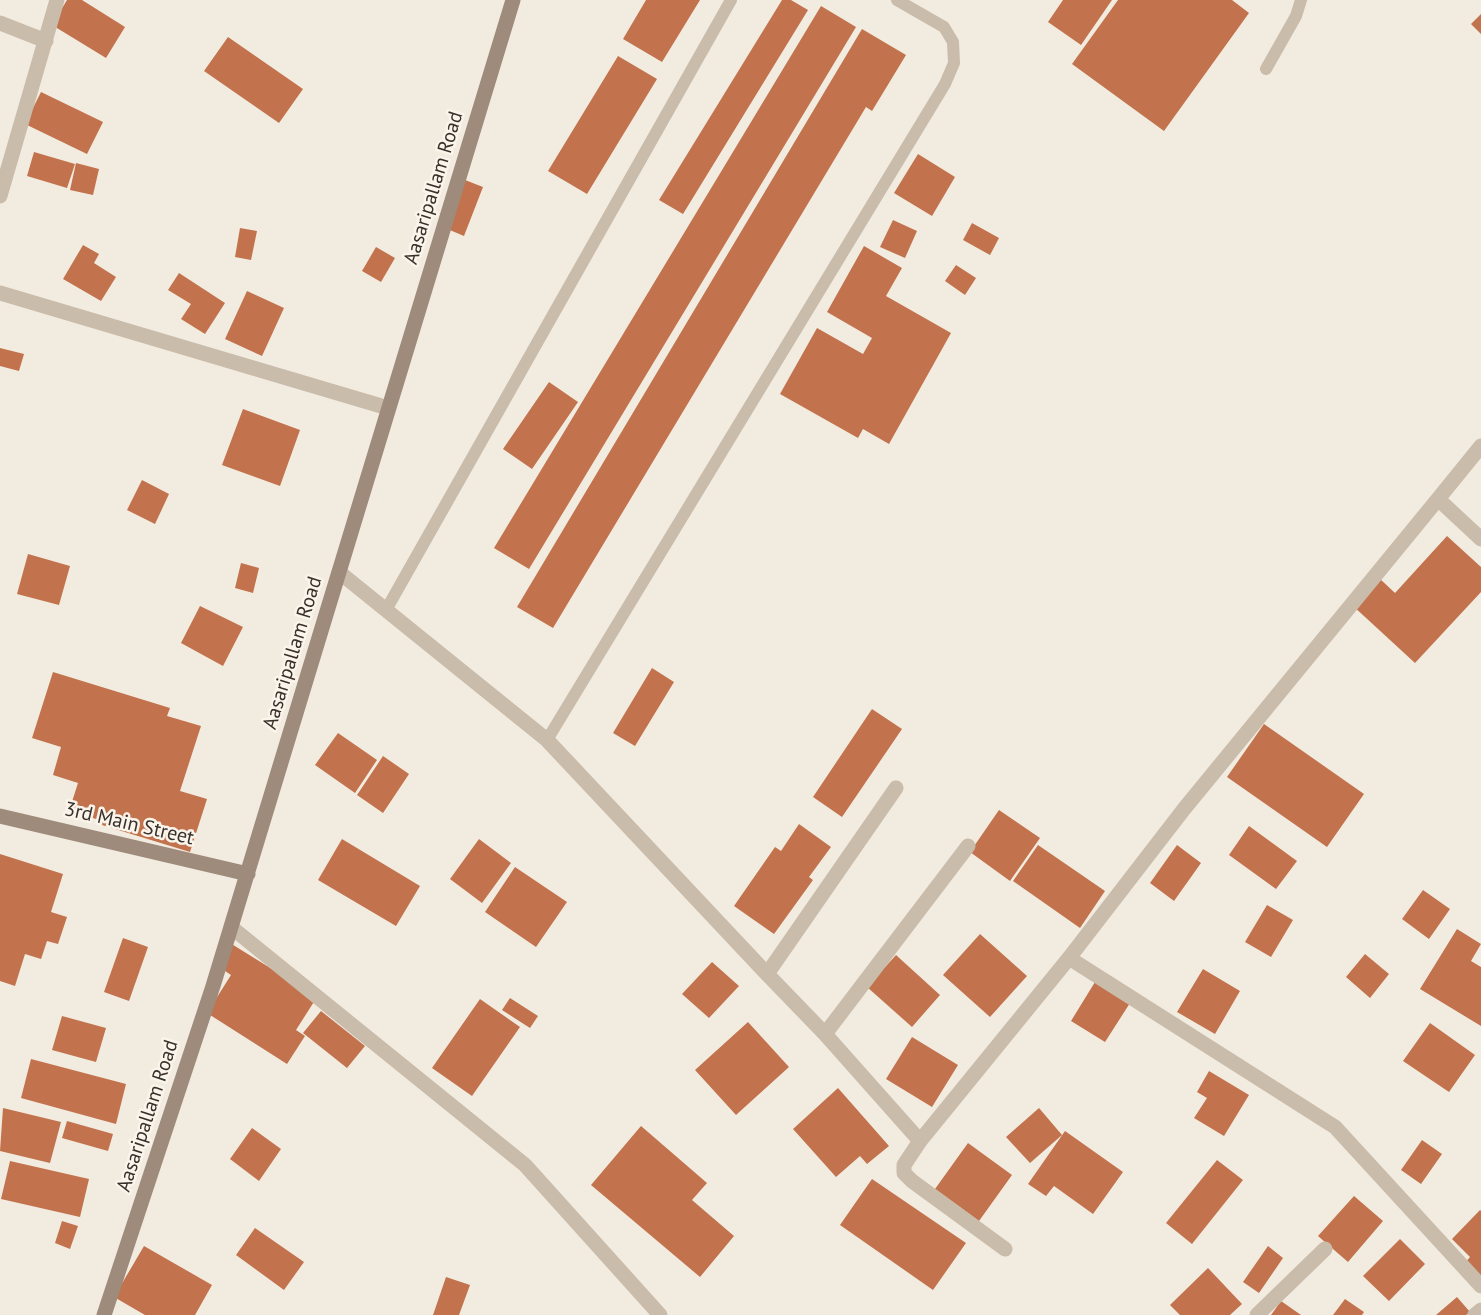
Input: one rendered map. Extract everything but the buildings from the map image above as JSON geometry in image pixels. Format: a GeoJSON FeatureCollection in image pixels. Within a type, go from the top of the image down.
{"type":"FeatureCollection","features":[{"type":"Feature","properties":{"kind":"main road","name":"Aasaripallam Road"},"geometry":{"type":"LineString","coordinates":[[104,1315],[248,874],[513,0]]}},
{"type":"Feature","properties":{"kind":"main road","name":"3rd Main Street"},"geometry":{"type":"LineString","coordinates":[[0,816],[248,874]]}},
{"type":"Feature","properties":{"kind":"street"},"geometry":{"type":"LineString","coordinates":[[0,196],[57,0]]}},
{"type":"Feature","properties":{"kind":"street"},"geometry":{"type":"LineString","coordinates":[[0,23],[46,41]]}},
{"type":"Feature","properties":{"kind":"street"},"geometry":{"type":"LineString","coordinates":[[0,293],[388,408]]}},
{"type":"Feature","properties":{"kind":"street"},"geometry":{"type":"LineString","coordinates":[[1005,1249],[904,1173],[904,1165],[920,1141],[1069,958],[1192,800],[1481,446]]}},
{"type":"Feature","properties":{"kind":"street"},"geometry":{"type":"LineString","coordinates":[[1438,499],[1481,539]]}},
{"type":"Feature","properties":{"kind":"street"},"geometry":{"type":"LineString","coordinates":[[339,572],[547,740],[825,1034],[920,1141]]}},
{"type":"Feature","properties":{"kind":"street"},"geometry":{"type":"LineString","coordinates":[[767,974],[896,788]]}},
{"type":"Feature","properties":{"kind":"street"},"geometry":{"type":"LineString","coordinates":[[825,1034],[968,846]]}},
{"type":"Feature","properties":{"kind":"street"},"geometry":{"type":"LineString","coordinates":[[231,927],[525,1165],[660,1315]]}},
{"type":"Feature","properties":{"kind":"street"},"geometry":{"type":"LineString","coordinates":[[1069,958],[1335,1127],[1481,1286]]}},
{"type":"Feature","properties":{"kind":"street"},"geometry":{"type":"LineString","coordinates":[[1257,1315],[1325,1250]]}},
{"type":"Feature","properties":{"kind":"street"},"geometry":{"type":"LineString","coordinates":[[1475,1315],[1481,1310]]}},
{"type":"Feature","properties":{"kind":"lane"},"geometry":{"type":"LineString","coordinates":[[386,610],[731,0]]}},
{"type":"Feature","properties":{"kind":"lane"},"geometry":{"type":"LineString","coordinates":[[547,740],[945,84],[954,63],[954,42],[944,27],[897,0]]}},
{"type":"Feature","properties":{"kind":"lane"},"geometry":{"type":"LineString","coordinates":[[1266,69],[1296,16],[1301,0]]}}]}
